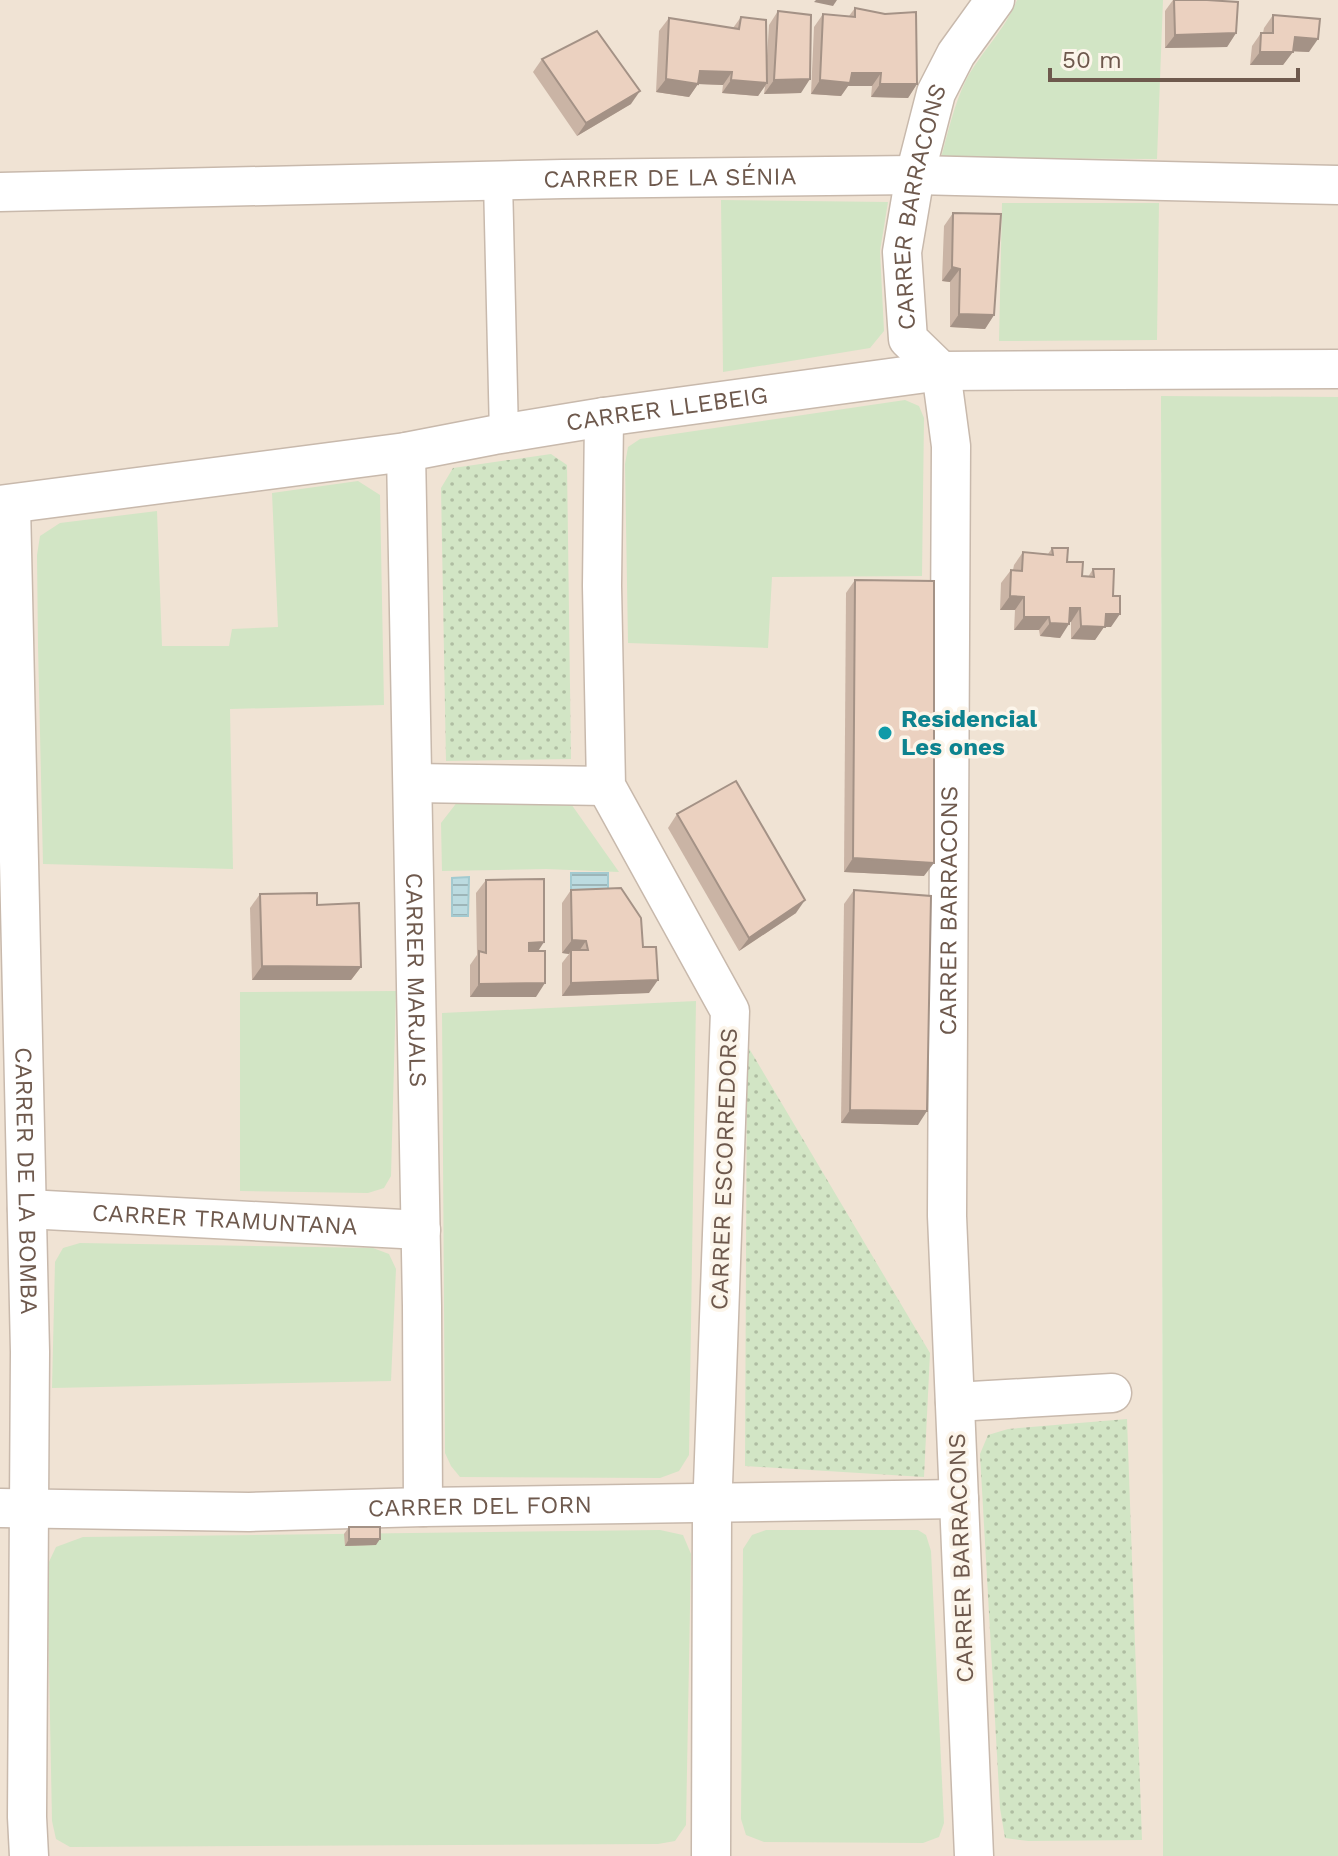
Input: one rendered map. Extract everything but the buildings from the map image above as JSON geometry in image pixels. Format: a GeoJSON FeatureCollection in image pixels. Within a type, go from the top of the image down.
{"type":"FeatureCollection","features":[{"type":"Feature","properties":{"kind":"street","name":"CARRER BARRACONS"},"geometry":{"type":"LineString","coordinates":[[974,1856],[947,1216],[951,446],[941,371],[908,339],[902,252],[915,175],[936,93],[956,54],[995,0]]}},
{"type":"Feature","properties":{"kind":"street","name":"CARRER DE LA SÉNIA"},"geometry":{"type":"LineString","coordinates":[[0,192],[915,175],[1338,185]]}},
{"type":"Feature","properties":{"kind":"street"},"geometry":{"type":"LineString","coordinates":[[498,181],[504,434]]}},
{"type":"Feature","properties":{"kind":"street","name":"CARRER LLEBEIG"},"geometry":{"type":"LineString","coordinates":[[6,505],[406,452],[604,417],[941,371],[1338,369]]}},
{"type":"Feature","properties":{"kind":"street","name":"CARRER ESCORREDORS"},"geometry":{"type":"LineString","coordinates":[[604,417],[602,586],[606,786],[730,1011],[713,1504],[711,1856]]}},
{"type":"Feature","properties":{"kind":"street","name":"CARRER MARJALS"},"geometry":{"type":"LineString","coordinates":[[406,452],[421,1230],[423,1507]]}},
{"type":"Feature","properties":{"kind":"street","name":"CARRER DE LA BOMBA"},"geometry":{"type":"LineString","coordinates":[[6,505],[13,1169],[27,1209],[30,1352],[14,1508],[29,1856]]}},
{"type":"Feature","properties":{"kind":"street"},"geometry":{"type":"LineString","coordinates":[[413,783],[606,786]]}},
{"type":"Feature","properties":{"kind":"street","name":"CARRER TRAMUNTANA"},"geometry":{"type":"LineString","coordinates":[[27,1209],[421,1230]]}},
{"type":"Feature","properties":{"kind":"street"},"geometry":{"type":"LineString","coordinates":[[955,1402],[1112,1393]]}},
{"type":"Feature","properties":{"kind":"street","name":"CARRER DEL FORN"},"geometry":{"type":"LineString","coordinates":[[14,1508],[249,1512],[959,1499]]}},
{"type":"Feature","properties":{"kind":"shaded area"},"geometry":{"type":"Polygon","coordinates":[[[0,0],[1338,0],[1338,397],[1161,397],[1163,1856],[0,1856],[0,0]]]}},
{"type":"Feature","properties":{"kind":"green space"},"geometry":{"type":"Polygon","coordinates":[[[1017,0],[1163,0],[1157,159],[941,158],[966,80],[1017,0]]]}},
{"type":"Feature","properties":{"kind":"green space"},"geometry":{"type":"Polygon","coordinates":[[[721,200],[888,202],[880,251],[884,331],[870,348],[723,372],[721,200]]]}},
{"type":"Feature","properties":{"kind":"green space"},"geometry":{"type":"Polygon","coordinates":[[[1002,203],[1159,203],[1157,340],[999,341],[1002,203]]]}},
{"type":"Feature","properties":{"kind":"green space"},"geometry":{"type":"Polygon","coordinates":[[[1161,396],[1338,397],[1338,1856],[1163,1856],[1161,396]]]}},
{"type":"Feature","properties":{"kind":"green space"},"geometry":{"type":"Polygon","coordinates":[[[905,400],[919,406],[924,418],[922,576],[772,577],[768,648],[628,643],[625,464],[628,447],[640,439],[905,400]]]}},
{"type":"Feature","properties":{"kind":"green space"},"geometry":{"type":"Polygon","coordinates":[[[551,454],[567,465],[571,759],[446,761],[441,488],[453,468],[551,454]]]}},
{"type":"Feature","properties":{"kind":"green space"},"geometry":{"type":"Polygon","coordinates":[[[358,481],[380,495],[384,705],[230,709],[233,869],[43,864],[37,555],[40,536],[60,523],[157,511],[162,646],[229,646],[232,629],[278,627],[272,493],[358,481]]]}},
{"type":"Feature","properties":{"kind":"green space"},"geometry":{"type":"Polygon","coordinates":[[[458,801],[569,801],[619,872],[546,869],[442,871],[441,823],[458,801]]]}},
{"type":"Feature","properties":{"kind":"green space"},"geometry":{"type":"Polygon","coordinates":[[[396,991],[391,1176],[384,1188],[368,1193],[240,1191],[240,992],[396,991]]]}},
{"type":"Feature","properties":{"kind":"green space"},"geometry":{"type":"Polygon","coordinates":[[[696,1001],[689,1455],[679,1471],[660,1478],[460,1477],[445,1453],[442,1013],[696,1001]]]}},
{"type":"Feature","properties":{"kind":"green space"},"geometry":{"type":"Polygon","coordinates":[[[747,1045],[930,1353],[924,1477],[745,1466],[747,1045]]]}},
{"type":"Feature","properties":{"kind":"green space"},"geometry":{"type":"Polygon","coordinates":[[[80,1243],[373,1248],[389,1254],[396,1269],[391,1381],[52,1388],[55,1262],[63,1248],[80,1243]]]}},
{"type":"Feature","properties":{"kind":"green space"},"geometry":{"type":"Polygon","coordinates":[[[1127,1419],[1142,1840],[1028,1841],[1005,1838],[1000,1808],[980,1454],[988,1435],[1008,1429],[1127,1419]]]}},
{"type":"Feature","properties":{"kind":"green space"},"geometry":{"type":"Polygon","coordinates":[[[660,1530],[683,1535],[691,1554],[686,1825],[675,1841],[658,1844],[70,1847],[56,1839],[52,1821],[47,1566],[56,1547],[83,1537],[660,1530]]]}},
{"type":"Feature","properties":{"kind":"green space"},"geometry":{"type":"Polygon","coordinates":[[[766,1530],[918,1530],[926,1535],[931,1551],[944,1823],[939,1837],[923,1843],[764,1842],[746,1835],[741,1819],[743,1549],[752,1535],[766,1530]]]}},
{"type":"Feature","properties":{"kind":"water"},"geometry":{"type":"Polygon","coordinates":[[[571,873],[608,873],[608,891],[571,891],[571,873]]]}},
{"type":"Feature","properties":{"kind":"water"},"geometry":{"type":"Polygon","coordinates":[[[469,877],[468,916],[452,916],[452,878],[469,877]]]}},
{"type":"Feature","properties":{"kind":"place","name":"Residencial Les ones"},"geometry":{"type":"Point","coordinates":[885,733]}}]}
